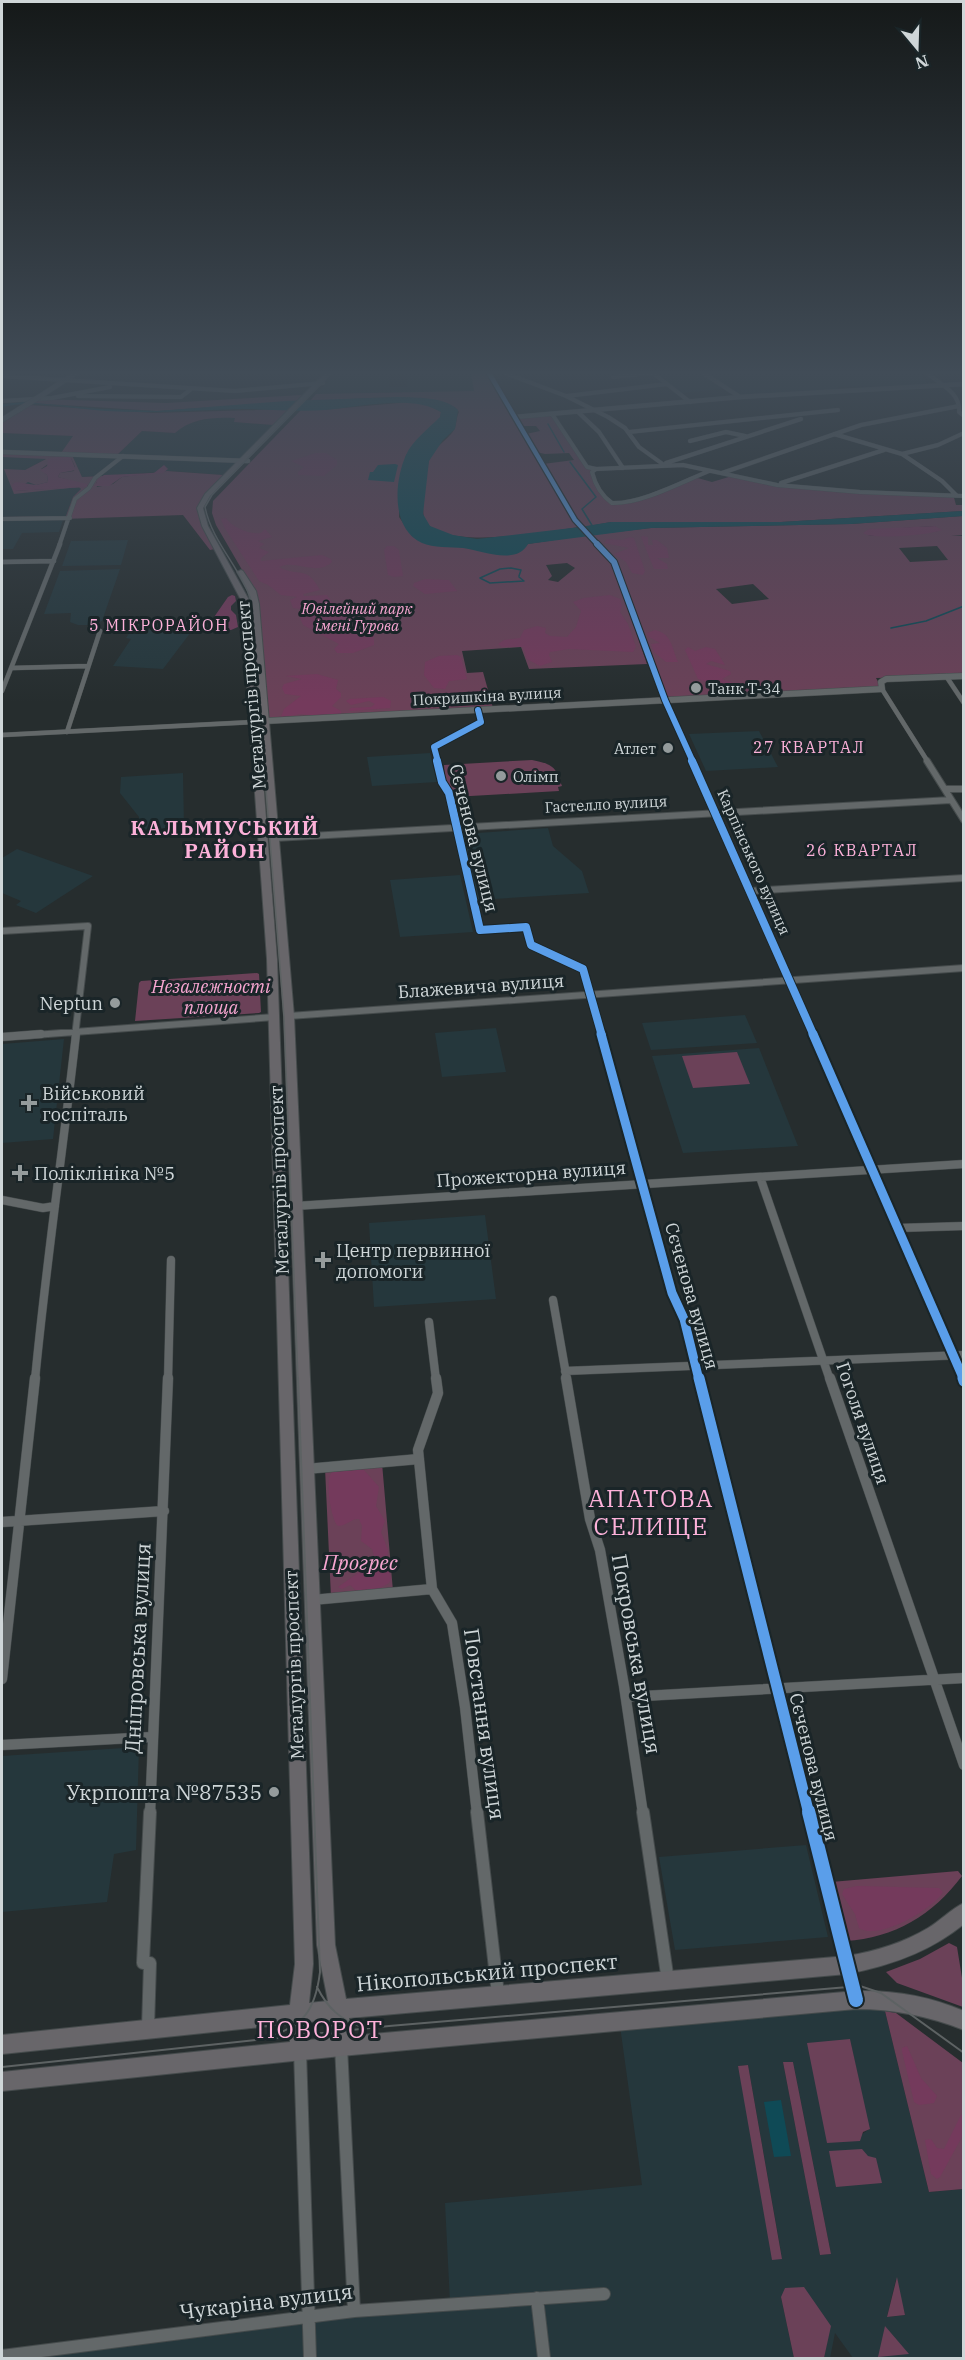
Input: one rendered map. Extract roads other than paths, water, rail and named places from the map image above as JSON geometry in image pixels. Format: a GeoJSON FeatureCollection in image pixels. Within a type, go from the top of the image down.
{"type":"FeatureCollection","features":[{"type":"Feature","properties":{"kind":"main road","name":"Металургів проспект"},"geometry":{"type":"LineString","coordinates":[[220,483],[204,498],[200,511],[205,526],[241,588],[245,600],[275,1017],[279,1207],[304,1964],[299,2013],[300,2050]]}},
{"type":"Feature","properties":{"kind":"main road","name":"Металургів проспект"},"geometry":{"type":"LineString","coordinates":[[225,483],[209,504],[211,520],[254,600],[289,1016],[326,1945],[339,2010],[341,2046]]}},
{"type":"Feature","properties":{"kind":"main road","name":"Покришкіна вулиця"},"geometry":{"type":"LineString","coordinates":[[254,722],[265,721]]}},
{"type":"Feature","properties":{"kind":"main road","name":"Гастелло вулиця"},"geometry":{"type":"LineString","coordinates":[[263,839],[275,838]]}},
{"type":"Feature","properties":{"kind":"main road","name":"Блажевича вулиця"},"geometry":{"type":"LineString","coordinates":[[275,1017],[289,1016]]}},
{"type":"Feature","properties":{"kind":"main road","name":"Прожекторна вулиця"},"geometry":{"type":"LineString","coordinates":[[279,1207],[295,1206]]}},
{"type":"Feature","properties":{"kind":"main road"},"geometry":{"type":"LineString","coordinates":[[288,1470],[306,1469]]}},
{"type":"Feature","properties":{"kind":"main road"},"geometry":{"type":"LineString","coordinates":[[292,1602],[312,1600]]}},
{"type":"Feature","properties":{"kind":"main road","name":"Нікопольський проспект"},"geometry":{"type":"LineString","coordinates":[[2,2045],[299,2013],[847,1965],[868,1962],[905,1951],[938,1933],[963,1912]]}},
{"type":"Feature","properties":{"kind":"main road"},"geometry":{"type":"LineString","coordinates":[[2,2082],[341,2046],[856,2000],[882,1999],[909,2002],[936,2009],[963,2020]]}},
{"type":"Feature","properties":{"kind":"street"},"geometry":{"type":"LineString","coordinates":[[2,690],[54,561],[75,499],[92,483]]}},
{"type":"Feature","properties":{"kind":"street","name":"Карпінського вулиця"},"geometry":{"type":"LineString","coordinates":[[554,483],[580,526],[615,565],[649,662],[665,700],[898,1228],[958,1355],[963,1381]]}},
{"type":"Feature","properties":{"kind":"street"},"geometry":{"type":"LineString","coordinates":[[596,483],[609,502],[615,504],[631,501],[678,483]]}},
{"type":"Feature","properties":{"kind":"street"},"geometry":{"type":"LineString","coordinates":[[768,483],[870,493],[963,495]]}},
{"type":"Feature","properties":{"kind":"street"},"geometry":{"type":"LineString","coordinates":[[777,485],[783,483]]}},
{"type":"Feature","properties":{"kind":"street"},"geometry":{"type":"LineString","coordinates":[[943,483],[956,495]]}},
{"type":"Feature","properties":{"kind":"street"},"geometry":{"type":"LineString","coordinates":[[2,519],[69,518]]}},
{"type":"Feature","properties":{"kind":"street"},"geometry":{"type":"LineString","coordinates":[[2,562],[54,561]]}},
{"type":"Feature","properties":{"kind":"street"},"geometry":{"type":"LineString","coordinates":[[67,732],[100,631]]}},
{"type":"Feature","properties":{"kind":"street"},"geometry":{"type":"LineString","coordinates":[[12,668],[88,666]]}},
{"type":"Feature","properties":{"kind":"street"},"geometry":{"type":"LineString","coordinates":[[946,676],[963,703]]}},
{"type":"Feature","properties":{"kind":"street","name":"Покришкіна вулиця"},"geometry":{"type":"LineString","coordinates":[[265,721],[882,689],[881,682],[886,679],[963,676]]}},
{"type":"Feature","properties":{"kind":"street"},"geometry":{"type":"LineString","coordinates":[[882,689],[963,820]]}},
{"type":"Feature","properties":{"kind":"street","name":"Сєченова вулиця"},"geometry":{"type":"LineString","coordinates":[[478,710],[481,722],[434,747],[442,782],[449,794],[480,930],[526,927],[531,945],[583,969],[672,1293],[684,1319],[856,2000]]}},
{"type":"Feature","properties":{"kind":"street","name":"Покришкіна вулиця"},"geometry":{"type":"LineString","coordinates":[[2,735],[254,722]]}},
{"type":"Feature","properties":{"kind":"street"},"geometry":{"type":"LineString","coordinates":[[945,789],[963,789]]}},
{"type":"Feature","properties":{"kind":"street","name":"Гастелло вулиця"},"geometry":{"type":"LineString","coordinates":[[275,838],[951,800]]}},
{"type":"Feature","properties":{"kind":"street"},"geometry":{"type":"LineString","coordinates":[[750,891],[963,878]]}},
{"type":"Feature","properties":{"kind":"street"},"geometry":{"type":"LineString","coordinates":[[2,931],[88,926],[47,1259],[21,1521],[2,1679]]}},
{"type":"Feature","properties":{"kind":"street","name":"Блажевича вулиця"},"geometry":{"type":"LineString","coordinates":[[289,1016],[963,968]]}},
{"type":"Feature","properties":{"kind":"street","name":"Блажевича вулиця"},"geometry":{"type":"LineString","coordinates":[[2,1037],[275,1017]]}},
{"type":"Feature","properties":{"kind":"street","name":"Прожекторна вулиця"},"geometry":{"type":"LineString","coordinates":[[295,1206],[963,1164]]}},
{"type":"Feature","properties":{"kind":"street","name":"Гоголя вулиця"},"geometry":{"type":"LineString","coordinates":[[760,1177],[963,1765]]}},
{"type":"Feature","properties":{"kind":"street"},"geometry":{"type":"LineString","coordinates":[[2,1200],[43,1208],[55,1206]]}},
{"type":"Feature","properties":{"kind":"street"},"geometry":{"type":"LineString","coordinates":[[898,1228],[963,1226]]}},
{"type":"Feature","properties":{"kind":"street","name":"Дніпровська вулиця"},"geometry":{"type":"LineString","coordinates":[[148,2030],[150,1963],[143,1964],[164,1511],[171,1260]]}},
{"type":"Feature","properties":{"kind":"street","name":"Покровська вулиця"},"geometry":{"type":"LineString","coordinates":[[553,1300],[590,1519],[600,1550],[626,1698],[668,1981]]}},
{"type":"Feature","properties":{"kind":"street","name":"Повстання вулиця"},"geometry":{"type":"LineString","coordinates":[[429,1322],[438,1394],[418,1450],[418,1459],[432,1589],[452,1623],[457,1655],[481,1837],[498,1995]]}},
{"type":"Feature","properties":{"kind":"street"},"geometry":{"type":"LineString","coordinates":[[565,1371],[958,1355]]}},
{"type":"Feature","properties":{"kind":"street"},"geometry":{"type":"LineString","coordinates":[[306,1469],[418,1459]]}},
{"type":"Feature","properties":{"kind":"street"},"geometry":{"type":"LineString","coordinates":[[2,1522],[164,1511]]}},
{"type":"Feature","properties":{"kind":"street"},"geometry":{"type":"LineString","coordinates":[[312,1600],[432,1589]]}},
{"type":"Feature","properties":{"kind":"street"},"geometry":{"type":"LineString","coordinates":[[626,1698],[963,1678]]}},
{"type":"Feature","properties":{"kind":"street"},"geometry":{"type":"LineString","coordinates":[[2,1745],[152,1737]]}},
{"type":"Feature","properties":{"kind":"street"},"geometry":{"type":"LineString","coordinates":[[341,2046],[354,2311]]}},
{"type":"Feature","properties":{"kind":"street"},"geometry":{"type":"LineString","coordinates":[[300,2050],[310,2358]]}},
{"type":"Feature","properties":{"kind":"street","name":"Чукаріна вулиця"},"geometry":{"type":"LineString","coordinates":[[2,2355],[354,2311],[604,2294]]}},
{"type":"Feature","properties":{"kind":"street"},"geometry":{"type":"LineString","coordinates":[[537,2298],[544,2358]]}},
{"type":"Feature","properties":{"kind":"water"},"geometry":{"type":"Polygon","coordinates":[[[399,483],[426,483],[423,514],[430,526],[453,535],[477,539],[611,522],[781,522],[963,511],[963,516],[851,524],[651,528],[528,544],[522,551],[515,554],[498,555],[422,543],[405,527],[400,516],[399,483]]]}},
{"type":"Feature","properties":{"kind":"water"},"geometry":{"type":"Polygon","coordinates":[[[781,2100],[791,2156],[774,2157],[764,2102],[781,2100]]]}},
{"type":"Feature","properties":{"kind":"waterway"},"geometry":{"type":"LineString","coordinates":[[586,483],[596,497],[582,509],[593,527]]}},
{"type":"Feature","properties":{"kind":"waterway"},"geometry":{"type":"LineString","coordinates":[[519,576],[521,570],[511,568],[500,569],[480,578],[490,583],[524,581],[519,577]]}},
{"type":"Feature","properties":{"kind":"waterway"},"geometry":{"type":"LineString","coordinates":[[891,628],[926,621],[964,606]]}},
{"type":"Feature","properties":{"kind":"tram line"},"geometry":{"type":"LineString","coordinates":[[224,483],[212,495],[205,507],[214,532],[240,576],[251,600],[284,1017],[298,1380]]}},
{"type":"Feature","properties":{"kind":"tram line"},"geometry":{"type":"LineString","coordinates":[[298,1378],[320,1972],[317,1988]]}},
{"type":"Feature","properties":{"kind":"tram line"},"geometry":{"type":"LineString","coordinates":[[2,2067],[389,2026],[860,1986],[881,1993],[964,2053]]}},
{"type":"Feature","properties":{"kind":"tram line"},"geometry":{"type":"LineString","coordinates":[[263,2039],[297,2023],[310,2008],[317,1988]]}},
{"type":"Feature","properties":{"kind":"tram line"},"geometry":{"type":"LineString","coordinates":[[317,1988],[335,2012],[347,2021],[362,2027]]}},
{"type":"Feature","properties":{"kind":"place","name":"Танк Т-34"},"geometry":{"type":"Point","coordinates":[696,688]}},
{"type":"Feature","properties":{"kind":"place","name":"Атлет"},"geometry":{"type":"Point","coordinates":[668,748]}},
{"type":"Feature","properties":{"kind":"place","name":"Олімп"},"geometry":{"type":"Point","coordinates":[501,776]}},
{"type":"Feature","properties":{"kind":"place","name":"Neptun"},"geometry":{"type":"Point","coordinates":[115,1003]}},
{"type":"Feature","properties":{"kind":"place","name":"Військовий госпіталь"},"geometry":{"type":"Point","coordinates":[29,1103]}},
{"type":"Feature","properties":{"kind":"place","name":"Поліклініка №5"},"geometry":{"type":"Point","coordinates":[20,1173]}},
{"type":"Feature","properties":{"kind":"place","name":"Центр первинної допомоги"},"geometry":{"type":"Point","coordinates":[323,1260]}},
{"type":"Feature","properties":{"kind":"place","name":"Укрпошта №87535"},"geometry":{"type":"Point","coordinates":[274,1792]}},
{"type":"Feature","properties":{"kind":"district","name":"5 МІКРОРАЙОН"},"geometry":{"type":"Point","coordinates":[159,625]}},
{"type":"Feature","properties":{"kind":"district","name":"27 КВАРТАЛ"},"geometry":{"type":"Point","coordinates":[809,747]}},
{"type":"Feature","properties":{"kind":"district","name":"КАЛЬМІУСЬКИЙ РАЙОН"},"geometry":{"type":"Point","coordinates":[225,838]}},
{"type":"Feature","properties":{"kind":"district","name":"26 КВАРТАЛ"},"geometry":{"type":"Point","coordinates":[862,850]}},
{"type":"Feature","properties":{"kind":"district","name":"АПАТОВА СЕЛИЩЕ"},"geometry":{"type":"Point","coordinates":[651,1512]}},
{"type":"Feature","properties":{"kind":"district","name":"ПОВОРОТ"},"geometry":{"type":"Point","coordinates":[320,2029]}},
{"type":"Feature","properties":{"kind":"park label","name":"Ювілейний парк імені Гурова"},"geometry":{"type":"Point","coordinates":[357,616]}},
{"type":"Feature","properties":{"kind":"park label","name":"Незалежності площа"},"geometry":{"type":"Point","coordinates":[211,996]}},
{"type":"Feature","properties":{"kind":"park label","name":"Прогрес"},"geometry":{"type":"Point","coordinates":[360,1562]}}]}
